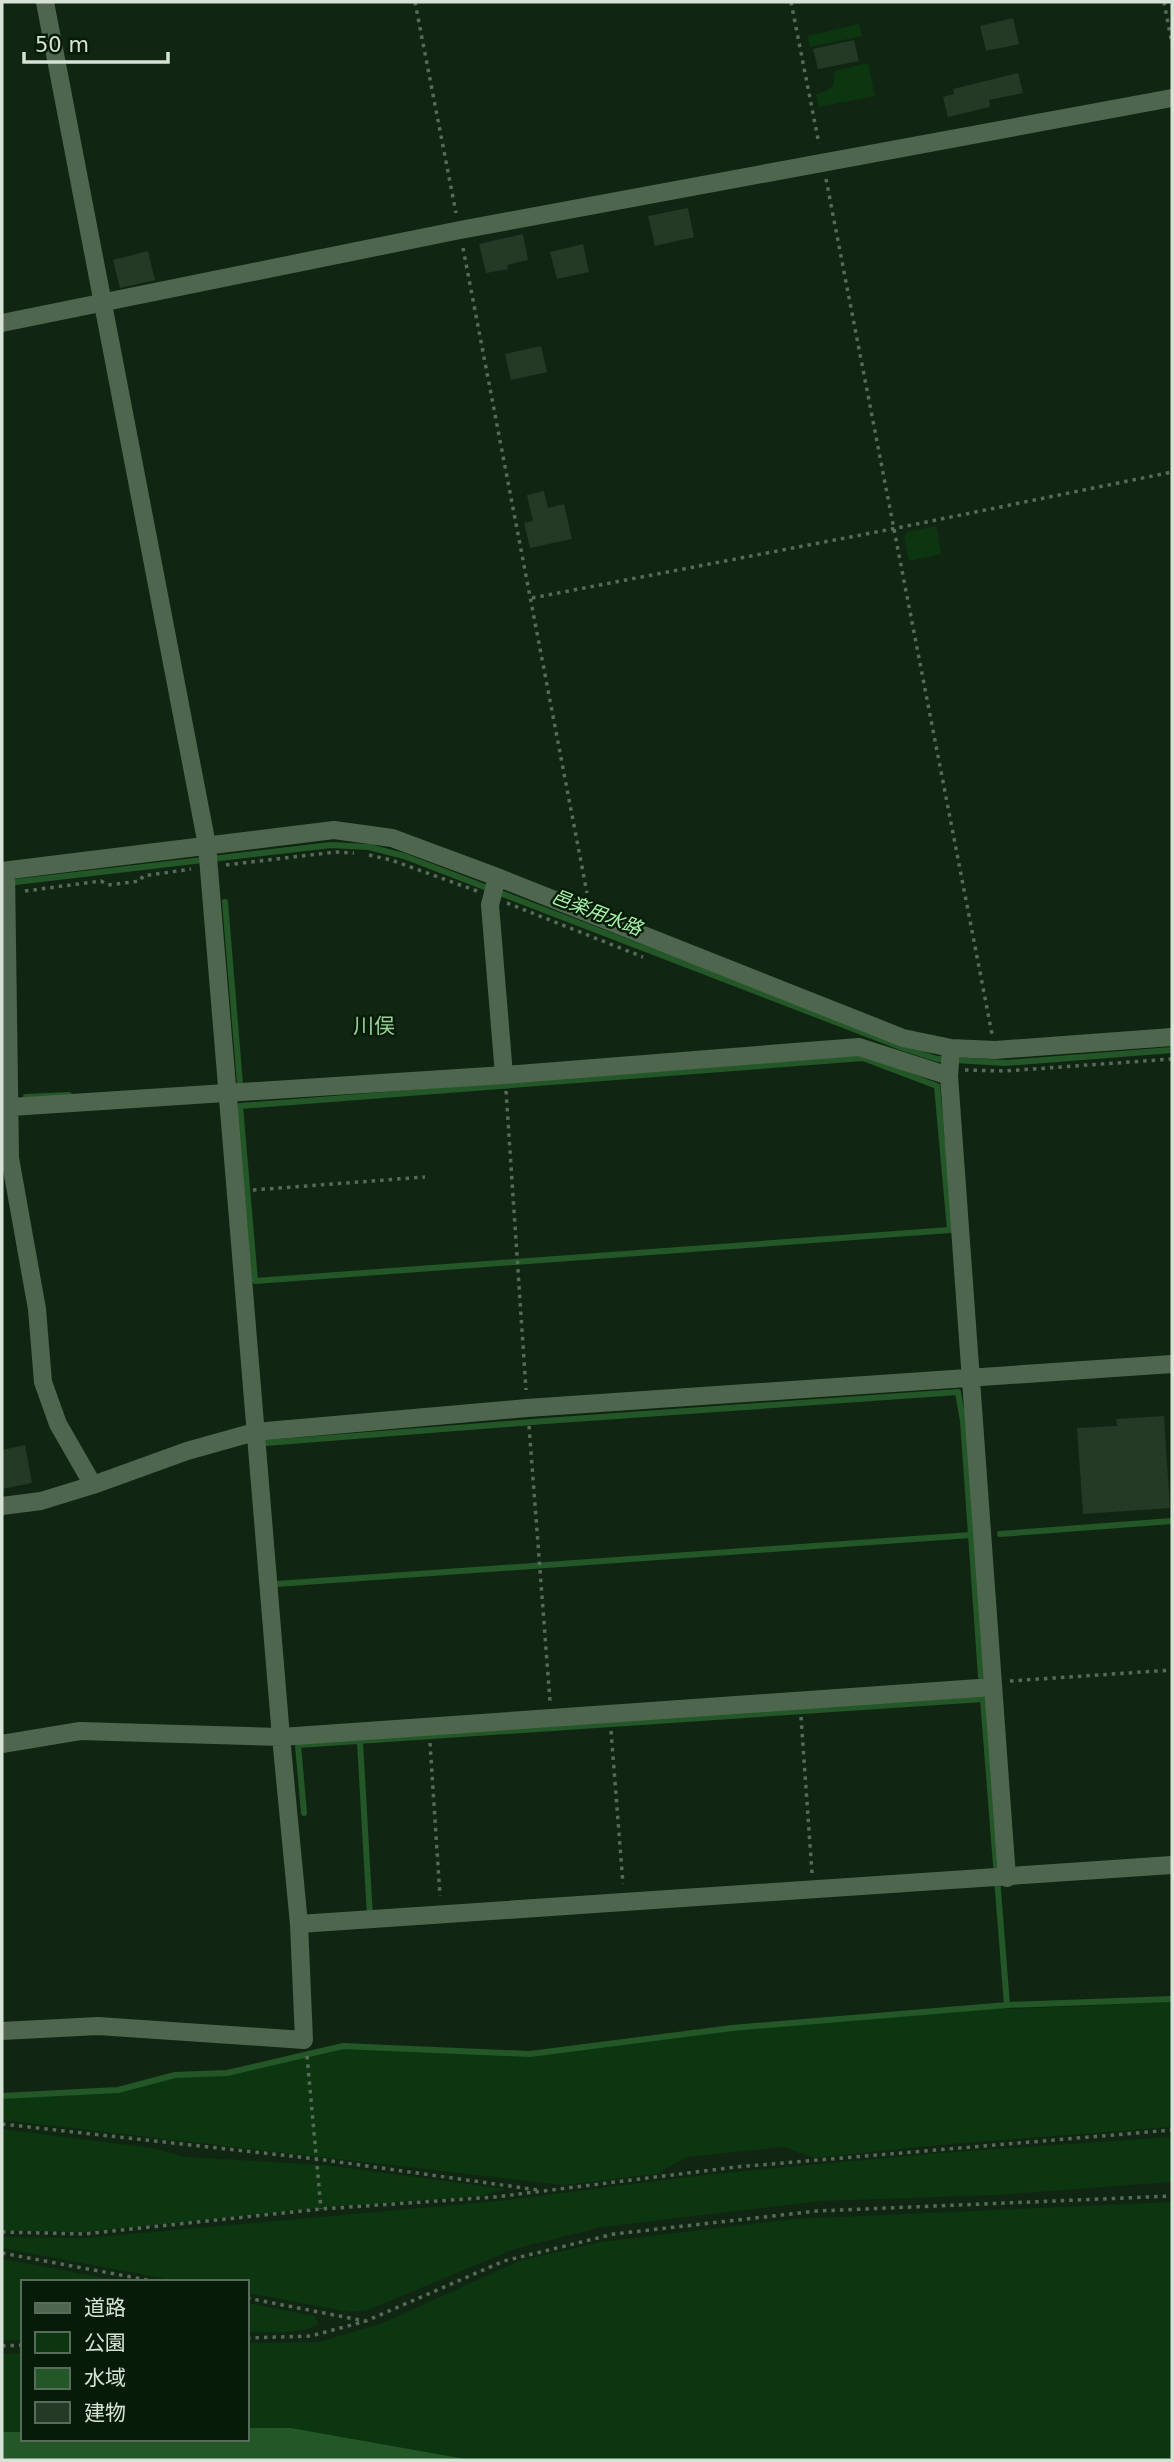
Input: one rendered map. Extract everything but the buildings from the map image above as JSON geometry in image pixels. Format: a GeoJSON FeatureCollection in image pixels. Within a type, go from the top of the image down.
{"type":"FeatureCollection","features":[{"type":"Feature","properties":{"kind":"street"},"geometry":{"type":"LineString","coordinates":[[2,2031],[98,2026],[304,2040],[299,1924],[207,845],[45,2]]}},
{"type":"Feature","properties":{"kind":"street"},"geometry":{"type":"LineString","coordinates":[[2,323],[460,230],[1172,98]]}},
{"type":"Feature","properties":{"kind":"street"},"geometry":{"type":"LineString","coordinates":[[93,1485],[58,1424],[43,1382],[37,1309],[10,1158],[7,893],[4,871],[334,830],[393,838],[904,1038],[951,1048],[995,1050],[1172,1037]]}},
{"type":"Feature","properties":{"kind":"street"},"geometry":{"type":"LineString","coordinates":[[497,877],[490,905],[505,1075]]}},
{"type":"Feature","properties":{"kind":"street"},"geometry":{"type":"LineString","coordinates":[[11,1107],[505,1075],[859,1047],[949,1073]]}},
{"type":"Feature","properties":{"kind":"street"},"geometry":{"type":"LineString","coordinates":[[951,1048],[949,1073],[1006,1878]]}},
{"type":"Feature","properties":{"kind":"street"},"geometry":{"type":"LineString","coordinates":[[2,1506],[41,1501],[187,1451],[255,1432],[527,1408],[1172,1364]]}},
{"type":"Feature","properties":{"kind":"street"},"geometry":{"type":"LineString","coordinates":[[2,1744],[80,1731],[281,1737],[993,1685]]}},
{"type":"Feature","properties":{"kind":"street"},"geometry":{"type":"LineString","coordinates":[[299,1924],[1172,1865]]}},
{"type":"Feature","properties":{"kind":"path"},"geometry":{"type":"LineString","coordinates":[[415,2],[532,598],[591,916]]}},
{"type":"Feature","properties":{"kind":"path"},"geometry":{"type":"LineString","coordinates":[[791,2],[995,1050]]}},
{"type":"Feature","properties":{"kind":"path"},"geometry":{"type":"LineString","coordinates":[[1164,2],[1172,44]]}},
{"type":"Feature","properties":{"kind":"path"},"geometry":{"type":"LineString","coordinates":[[532,598],[1172,472]]}},
{"type":"Feature","properties":{"kind":"path"},"geometry":{"type":"LineString","coordinates":[[7,893],[102,881],[108,885],[140,881],[143,876],[336,852],[360,853],[391,860],[648,958]]}},
{"type":"Feature","properties":{"kind":"path"},"geometry":{"type":"LineString","coordinates":[[949,1073],[1005,1072],[1172,1059]]}},
{"type":"Feature","properties":{"kind":"path"},"geometry":{"type":"LineString","coordinates":[[235,1191],[425,1177]]}},
{"type":"Feature","properties":{"kind":"path"},"geometry":{"type":"LineString","coordinates":[[993,1685],[1172,1670]]}},
{"type":"Feature","properties":{"kind":"path"},"geometry":{"type":"LineString","coordinates":[[800,1701],[814,1891]]}},
{"type":"Feature","properties":{"kind":"path"},"geometry":{"type":"LineString","coordinates":[[610,1715],[624,1903]]}},
{"type":"Feature","properties":{"kind":"path"},"geometry":{"type":"LineString","coordinates":[[429,1727],[441,1914]]}},
{"type":"Feature","properties":{"kind":"path"},"geometry":{"type":"LineString","coordinates":[[307,2051],[320,2209]]}},
{"type":"Feature","properties":{"kind":"path"},"geometry":{"type":"LineString","coordinates":[[2,2124],[317,2159],[544,2191]]}},
{"type":"Feature","properties":{"kind":"path"},"geometry":{"type":"LineString","coordinates":[[2,2232],[84,2234],[320,2209],[495,2197],[736,2167],[1172,2130]]}},
{"type":"Feature","properties":{"kind":"path"},"geometry":{"type":"LineString","coordinates":[[248,2338],[312,2336],[366,2321],[504,2260],[614,2234],[817,2211],[1172,2196]]}},
{"type":"Feature","properties":{"kind":"path"},"geometry":{"type":"LineString","coordinates":[[2,2253],[147,2280]]}},
{"type":"Feature","properties":{"kind":"path"},"geometry":{"type":"LineString","coordinates":[[248,2298],[366,2321]]}},
{"type":"Feature","properties":{"kind":"path"},"geometry":{"type":"LineString","coordinates":[[2,2346],[21,2344]]}},
{"type":"Feature","properties":{"kind":"green space"},"geometry":{"type":"Polygon","coordinates":[[[859,24],[862,36],[810,47],[807,36],[859,24]]]}},
{"type":"Feature","properties":{"kind":"green space"},"geometry":{"type":"Polygon","coordinates":[[[868,63],[875,96],[818,107],[816,94],[833,86],[835,71],[868,63]]]}},
{"type":"Feature","properties":{"kind":"green space"},"geometry":{"type":"Polygon","coordinates":[[[936,526],[941,554],[909,561],[904,536],[907,532],[936,526]]]}},
{"type":"Feature","properties":{"kind":"green space"},"geometry":{"type":"Polygon","coordinates":[[[1172,2002],[1172,2127],[938,2145],[814,2158],[784,2147],[687,2157],[656,2174],[563,2185],[2,2120],[2,2098],[116,2093],[175,2077],[228,2075],[343,2048],[533,2056],[726,2030],[1002,2006],[1008,2009],[1172,2002]]]}},
{"type":"Feature","properties":{"kind":"green space"},"geometry":{"type":"Polygon","coordinates":[[[2,2129],[152,2148],[185,2157],[325,2165],[505,2189],[481,2196],[325,2207],[84,2232],[2,2230],[2,2129]]]}},
{"type":"Feature","properties":{"kind":"green space"},"geometry":{"type":"Polygon","coordinates":[[[1172,2137],[1172,2182],[997,2195],[821,2201],[602,2227],[514,2249],[368,2310],[350,2312],[248,2293],[248,2280],[172,2280],[2,2248],[2,2237],[86,2238],[499,2201],[713,2174],[939,2153],[1172,2137]]]}},
{"type":"Feature","properties":{"kind":"green space"},"geometry":{"type":"Polygon","coordinates":[[[1172,2202],[1172,2460],[471,2460],[291,2428],[248,2428],[248,2343],[319,2342],[383,2323],[519,2261],[601,2242],[794,2219],[1172,2202]]]}},
{"type":"Feature","properties":{"kind":"green space"},"geometry":{"type":"Polygon","coordinates":[[[2,2259],[116,2280],[21,2280],[21,2340],[2,2340],[2,2259]]]}},
{"type":"Feature","properties":{"kind":"green space"},"geometry":{"type":"Polygon","coordinates":[[[248,2303],[315,2316],[318,2324],[304,2330],[248,2332],[248,2303]]]}},
{"type":"Feature","properties":{"kind":"green space"},"geometry":{"type":"Polygon","coordinates":[[[21,2353],[21,2432],[2,2432],[2,2354],[21,2353]]]}},
{"type":"Feature","properties":{"kind":"water"},"geometry":{"type":"Polygon","coordinates":[[[248,2428],[291,2428],[471,2460],[2,2460],[2,2432],[21,2432],[21,2441],[248,2441],[248,2428]]]}},
{"type":"Feature","properties":{"kind":"waterway","name":"邑楽用水路"},"geometry":{"type":"LineString","coordinates":[[7,883],[331,845],[369,847],[404,856],[937,1059],[1005,1063],[1172,1050]]}},
{"type":"Feature","properties":{"kind":"waterway"},"geometry":{"type":"LineString","coordinates":[[225,902],[240,1084]]}},
{"type":"Feature","properties":{"kind":"waterway"},"geometry":{"type":"LineString","coordinates":[[863,1058],[937,1086],[950,1230],[255,1281],[240,1106],[863,1058]]}},
{"type":"Feature","properties":{"kind":"waterway"},"geometry":{"type":"LineString","coordinates":[[26,1097],[69,1095]]}},
{"type":"Feature","properties":{"kind":"waterway"},"geometry":{"type":"LineString","coordinates":[[266,1443],[958,1392],[963,1421],[981,1676]]}},
{"type":"Feature","properties":{"kind":"waterway"},"geometry":{"type":"LineString","coordinates":[[1000,1534],[1172,1521]]}},
{"type":"Feature","properties":{"kind":"waterway"},"geometry":{"type":"LineString","coordinates":[[276,1584],[971,1535]]}},
{"type":"Feature","properties":{"kind":"waterway"},"geometry":{"type":"LineString","coordinates":[[304,1813],[298,1745],[983,1699],[1007,2005]]}},
{"type":"Feature","properties":{"kind":"waterway"},"geometry":{"type":"LineString","coordinates":[[360,1742],[370,1917]]}},
{"type":"Feature","properties":{"kind":"waterway"},"geometry":{"type":"LineString","coordinates":[[2,2096],[118,2090],[175,2075],[227,2073],[343,2046],[530,2054],[732,2028],[1007,2005],[1172,1999]]}},
{"type":"Feature","properties":{"kind":"district","name":"川俣"},"geometry":{"type":"Point","coordinates":[374,1026]}}]}
